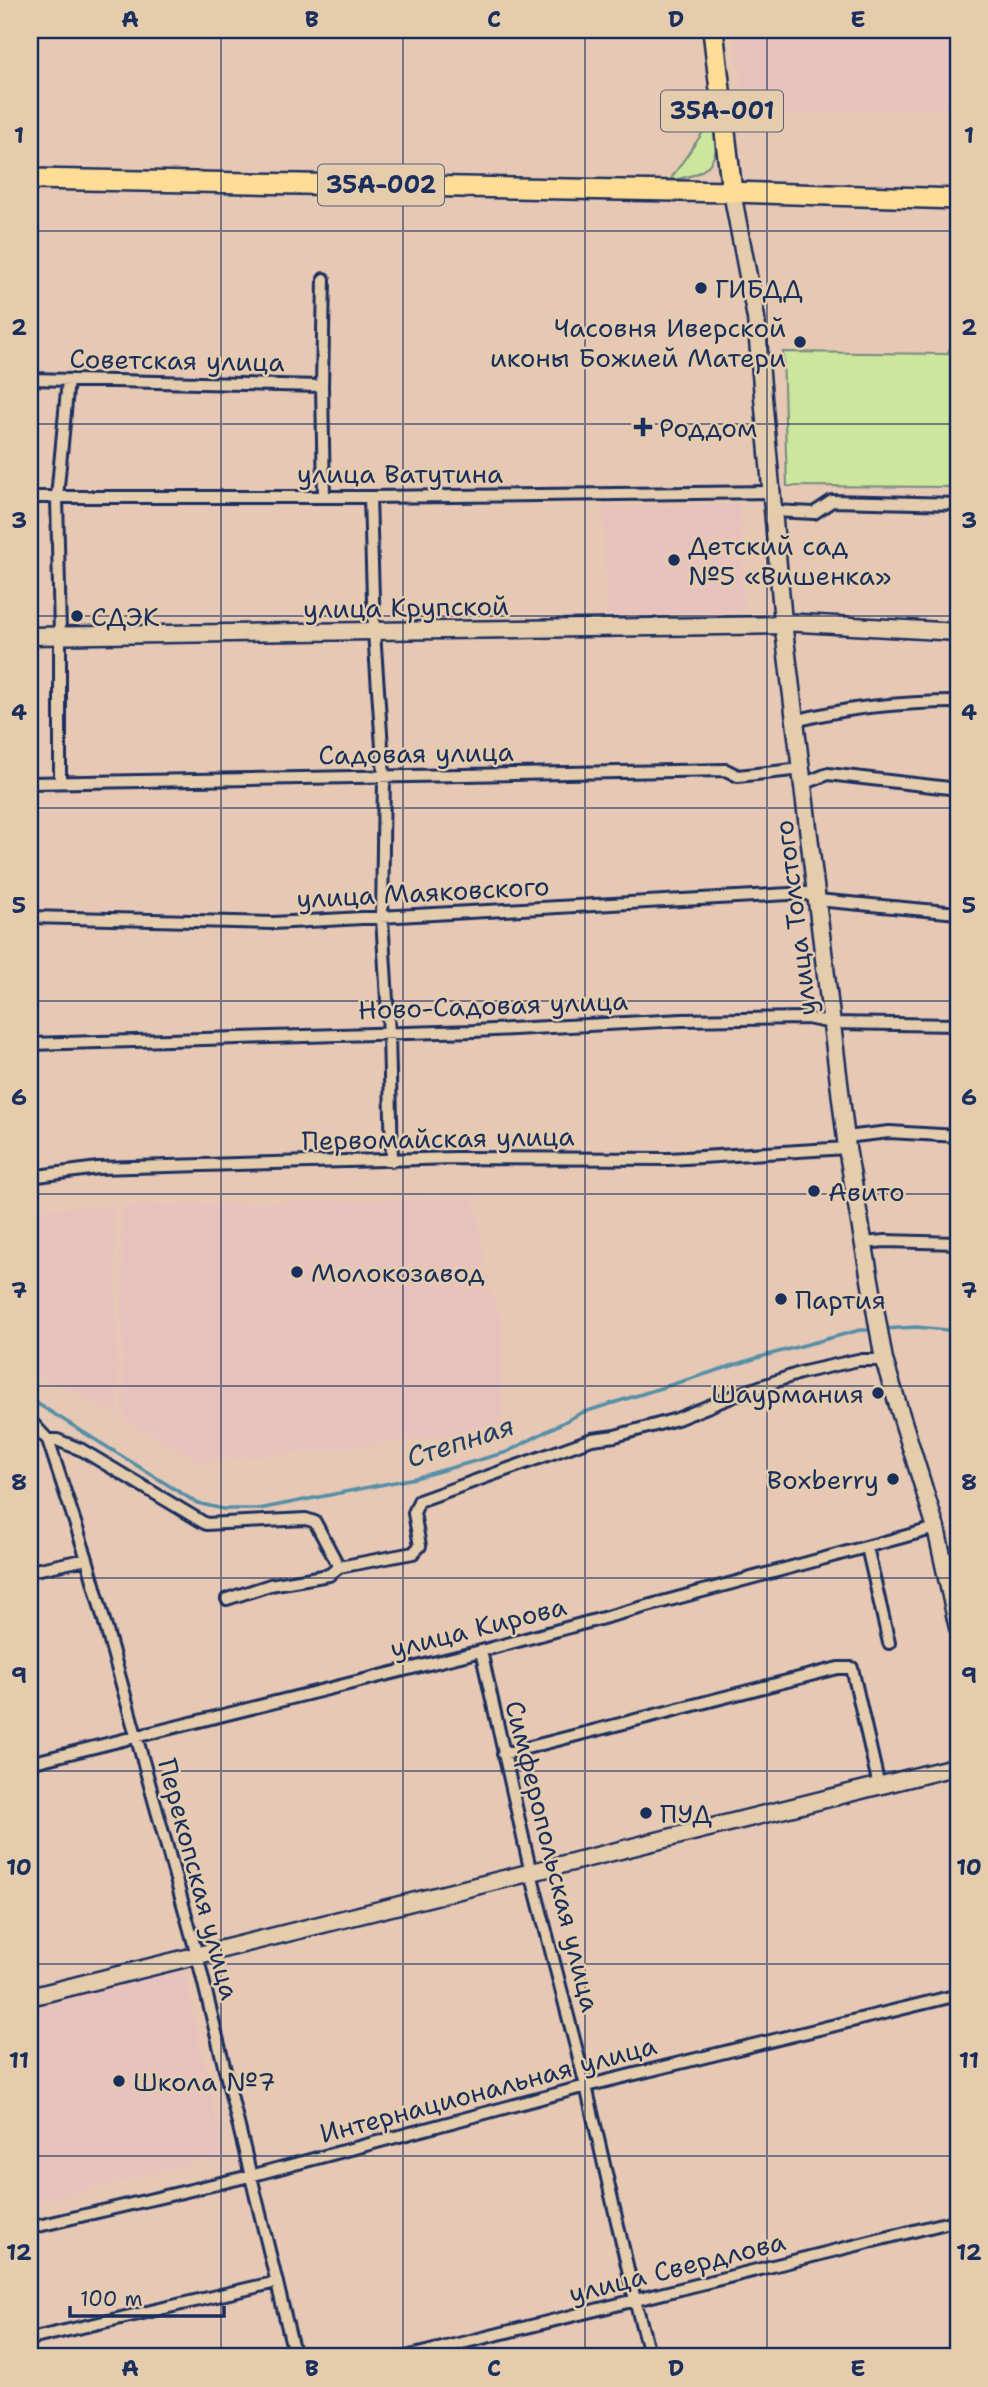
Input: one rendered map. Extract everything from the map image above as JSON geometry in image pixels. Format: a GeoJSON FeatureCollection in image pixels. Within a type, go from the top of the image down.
{"type":"FeatureCollection","features":[{"type":"Feature","properties":{"kind":"highway","name":"35А-001"},"geometry":{"type":"LineString","coordinates":[[713,30],[732,192]]}},
{"type":"Feature","properties":{"kind":"highway","name":"35А-002"},"geometry":{"type":"LineString","coordinates":[[30,179],[732,192],[958,199]]}},
{"type":"Feature","properties":{"kind":"main road","name":"улица Толстого"},"geometry":{"type":"LineString","coordinates":[[732,192],[756,318],[784,624],[846,1142],[883,1356],[936,1528],[958,1628]]}},
{"type":"Feature","properties":{"kind":"main road","name":"улица Крупской"},"geometry":{"type":"LineString","coordinates":[[30,636],[784,624],[958,632]]}},
{"type":"Feature","properties":{"kind":"main road"},"geometry":{"type":"LineString","coordinates":[[30,1997],[958,1766]]}},
{"type":"Feature","properties":{"kind":"street"},"geometry":{"type":"LineString","coordinates":[[324,279],[324,497]]}},
{"type":"Feature","properties":{"kind":"street","name":"Советская улица"},"geometry":{"type":"LineString","coordinates":[[30,379],[322,386]]}},
{"type":"Feature","properties":{"kind":"street"},"geometry":{"type":"LineString","coordinates":[[60,782],[58,497],[68,380]]}},
{"type":"Feature","properties":{"kind":"street","name":"улица Ватутина"},"geometry":{"type":"LineString","coordinates":[[30,497],[370,497],[772,492]]}},
{"type":"Feature","properties":{"kind":"street"},"geometry":{"type":"LineString","coordinates":[[370,497],[374,632],[384,776],[382,918],[389,1033],[392,1161]]}},
{"type":"Feature","properties":{"kind":"street"},"geometry":{"type":"LineString","coordinates":[[774,511],[814,513],[832,501],[958,504]]}},
{"type":"Feature","properties":{"kind":"street"},"geometry":{"type":"LineString","coordinates":[[795,721],[835,712],[902,704],[958,702]]}},
{"type":"Feature","properties":{"kind":"street","name":"Садовая улица"},"geometry":{"type":"LineString","coordinates":[[30,783],[726,770],[738,776],[802,777],[828,774],[958,789]]}},
{"type":"Feature","properties":{"kind":"street","name":"улица Маяковского"},"geometry":{"type":"LineString","coordinates":[[30,917],[273,923],[806,893],[817,900],[958,913]]}},
{"type":"Feature","properties":{"kind":"street","name":"Ново-Садовая улица"},"geometry":{"type":"LineString","coordinates":[[30,1044],[389,1033],[682,1020],[807,1018],[832,1023],[958,1025]]}},
{"type":"Feature","properties":{"kind":"street","name":"Первомайская улица"},"geometry":{"type":"LineString","coordinates":[[30,1177],[98,1168],[456,1158],[669,1159],[846,1142],[889,1132],[958,1136]]}},
{"type":"Feature","properties":{"kind":"street"},"geometry":{"type":"LineString","coordinates":[[864,1244],[886,1241],[958,1243]]}},
{"type":"Feature","properties":{"kind":"street"},"geometry":{"type":"LineString","coordinates":[[227,1599],[270,1585],[329,1575],[339,1567],[412,1553],[420,1546],[414,1513],[419,1501],[460,1485],[592,1439],[615,1436],[677,1419],[800,1373],[883,1356]]}},
{"type":"Feature","properties":{"kind":"street"},"geometry":{"type":"LineString","coordinates":[[30,1424],[48,1440],[57,1440],[82,1450],[206,1524],[306,1519],[315,1522],[339,1567]]}},
{"type":"Feature","properties":{"kind":"street","name":"Перекопская улица"},"geometry":{"type":"LineString","coordinates":[[48,1440],[87,1559],[197,1955],[295,2357]]}},
{"type":"Feature","properties":{"kind":"street","name":"улица Кирова"},"geometry":{"type":"LineString","coordinates":[[30,1763],[481,1651],[936,1528]]}},
{"type":"Feature","properties":{"kind":"street"},"geometry":{"type":"LineString","coordinates":[[867,1547],[889,1643]]}},
{"type":"Feature","properties":{"kind":"street"},"geometry":{"type":"LineString","coordinates":[[30,1571],[87,1559]]}},
{"type":"Feature","properties":{"kind":"street","name":"Симферопольская улица"},"geometry":{"type":"LineString","coordinates":[[481,1651],[531,1873],[586,2086],[650,2357]]}},
{"type":"Feature","properties":{"kind":"street"},"geometry":{"type":"LineString","coordinates":[[503,1754],[838,1668],[852,1668],[879,1786]]}},
{"type":"Feature","properties":{"kind":"street","name":"Интернациональная улица"},"geometry":{"type":"LineString","coordinates":[[30,2228],[250,2176],[586,2086],[958,1995]]}},
{"type":"Feature","properties":{"kind":"street","name":"улица Свердлова"},"geometry":{"type":"LineString","coordinates":[[406,2357],[958,2220]]}},
{"type":"Feature","properties":{"kind":"street"},"geometry":{"type":"LineString","coordinates":[[30,2339],[277,2283]]}},
{"type":"Feature","properties":{"kind":"shaded area"},"geometry":{"type":"Polygon","coordinates":[[[734,30],[958,30],[958,107],[746,117],[734,30]]]}},
{"type":"Feature","properties":{"kind":"shaded area","name":"Детский сад №5 «Вишенка»"},"geometry":{"type":"Polygon","coordinates":[[[741,504],[744,612],[607,616],[603,508],[741,504]]]}},
{"type":"Feature","properties":{"kind":"shaded area","name":"Молокозавод"},"geometry":{"type":"Polygon","coordinates":[[[473,1197],[490,1290],[502,1320],[502,1431],[201,1463],[123,1419],[121,1206],[473,1197]]]}},
{"type":"Feature","properties":{"kind":"shaded area"},"geometry":{"type":"Polygon","coordinates":[[[114,1207],[119,1416],[30,1372],[30,1209],[114,1207]]]}},
{"type":"Feature","properties":{"kind":"shaded area","name":"Школа №7"},"geometry":{"type":"Polygon","coordinates":[[[183,1967],[225,2156],[30,2204],[30,2005],[183,1967]]]}},
{"type":"Feature","properties":{"kind":"green space"},"geometry":{"type":"Polygon","coordinates":[[[717,112],[717,140],[712,160],[698,173],[670,180],[717,112]]]}},
{"type":"Feature","properties":{"kind":"green space"},"geometry":{"type":"Polygon","coordinates":[[[958,333],[958,487],[787,486],[783,352],[947,354],[958,333]]]}},
{"type":"Feature","properties":{"kind":"waterway","name":"Степная"},"geometry":{"type":"LineString","coordinates":[[884,1329],[916,1327],[958,1331]]}},
{"type":"Feature","properties":{"kind":"waterway","name":"Степная"},"geometry":{"type":"LineString","coordinates":[[30,1399],[197,1503],[223,1509],[259,1509],[415,1478],[507,1452],[581,1413],[760,1357],[860,1330],[872,1330]]}},
{"type":"Feature","properties":{"kind":"place","name":"ГИБДД"},"geometry":{"type":"Point","coordinates":[701,288]}},
{"type":"Feature","properties":{"kind":"place","name":"Часовня Иверской иконы Божией Матери"},"geometry":{"type":"Point","coordinates":[800,342]}},
{"type":"Feature","properties":{"kind":"place","name":"Роддом"},"geometry":{"type":"Point","coordinates":[643,427]}},
{"type":"Feature","properties":{"kind":"place","name":"Детский сад №5 «Вишенка»"},"geometry":{"type":"Point","coordinates":[674,560]}},
{"type":"Feature","properties":{"kind":"place","name":"СДЭК"},"geometry":{"type":"Point","coordinates":[77,616]}},
{"type":"Feature","properties":{"kind":"place","name":"Авито"},"geometry":{"type":"Point","coordinates":[814,1191]}},
{"type":"Feature","properties":{"kind":"place","name":"Молокозавод"},"geometry":{"type":"Point","coordinates":[297,1272]}},
{"type":"Feature","properties":{"kind":"place","name":"Партия"},"geometry":{"type":"Point","coordinates":[781,1299]}},
{"type":"Feature","properties":{"kind":"place","name":"Шаурмания"},"geometry":{"type":"Point","coordinates":[878,1393]}},
{"type":"Feature","properties":{"kind":"place","name":"Boxberry"},"geometry":{"type":"Point","coordinates":[893,1479]}},
{"type":"Feature","properties":{"kind":"place","name":"ПУД"},"geometry":{"type":"Point","coordinates":[646,1813]}},
{"type":"Feature","properties":{"kind":"place","name":"Школа №7"},"geometry":{"type":"Point","coordinates":[119,2081]}}]}
